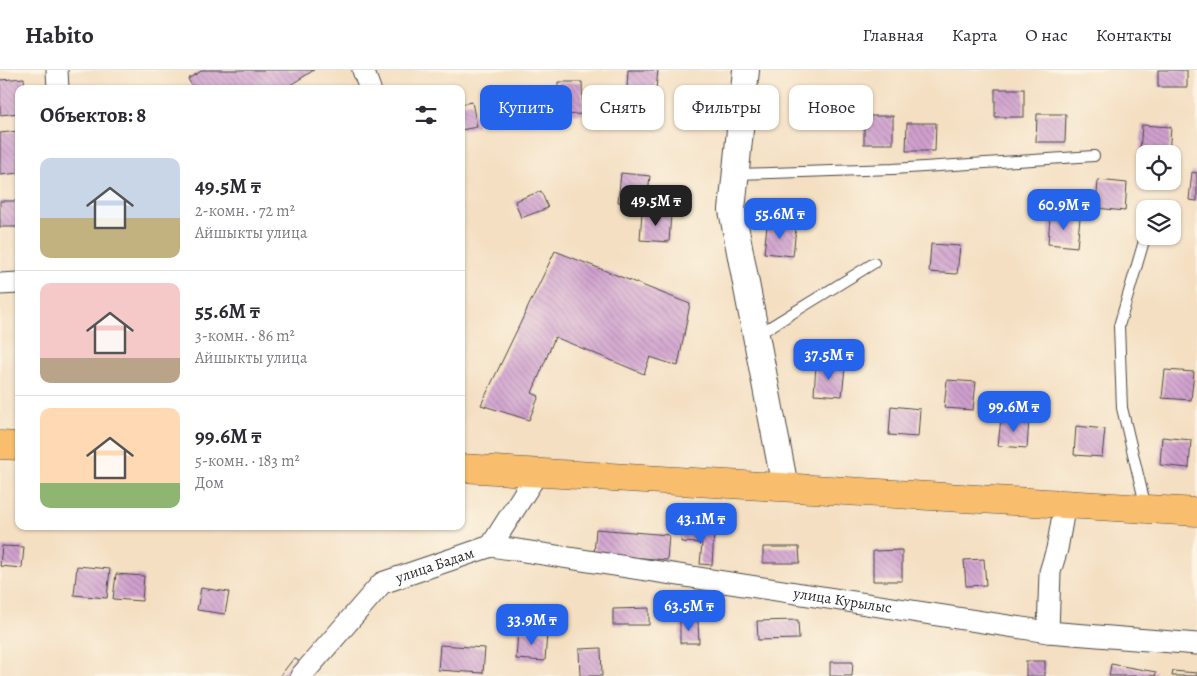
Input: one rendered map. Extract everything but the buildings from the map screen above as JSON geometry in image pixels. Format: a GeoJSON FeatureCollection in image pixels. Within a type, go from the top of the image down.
{"type":"FeatureCollection","features":[{"type":"Feature","properties":{"kind":"highway"},"geometry":{"type":"LineString","coordinates":[[0,445],[15,446]]}},
{"type":"Feature","properties":{"kind":"highway"},"geometry":{"type":"LineString","coordinates":[[465,468],[1197,512]]}},
{"type":"Feature","properties":{"kind":"street"},"geometry":{"type":"LineString","coordinates":[[57,70],[58,85]]}},
{"type":"Feature","properties":{"kind":"street"},"geometry":{"type":"LineString","coordinates":[[363,70],[369,85]]}},
{"type":"Feature","properties":{"kind":"street"},"geometry":{"type":"LineString","coordinates":[[746,70],[732,210],[785,487]]}},
{"type":"Feature","properties":{"kind":"street"},"geometry":{"type":"LineString","coordinates":[[0,284],[15,283]]}},
{"type":"Feature","properties":{"kind":"street","name":"улица Бадам"},"geometry":{"type":"LineString","coordinates":[[301,676],[382,583],[491,546],[538,472]]}},
{"type":"Feature","properties":{"kind":"street"},"geometry":{"type":"LineString","coordinates":[[1048,632],[1050,572],[1057,549],[1064,504]]}},
{"type":"Feature","properties":{"kind":"street","name":"улица Курылыс"},"geometry":{"type":"LineString","coordinates":[[491,546],[1048,632],[1197,644]]}},
{"type":"Feature","properties":{"kind":"lane"},"geometry":{"type":"LineString","coordinates":[[736,174],[893,169],[1094,156]]}},
{"type":"Feature","properties":{"kind":"lane"},"geometry":{"type":"LineString","coordinates":[[1143,245],[1119,326],[1122,408],[1146,508]]}},
{"type":"Feature","properties":{"kind":"lane"},"geometry":{"type":"LineString","coordinates":[[757,336],[874,263]]}}]}
